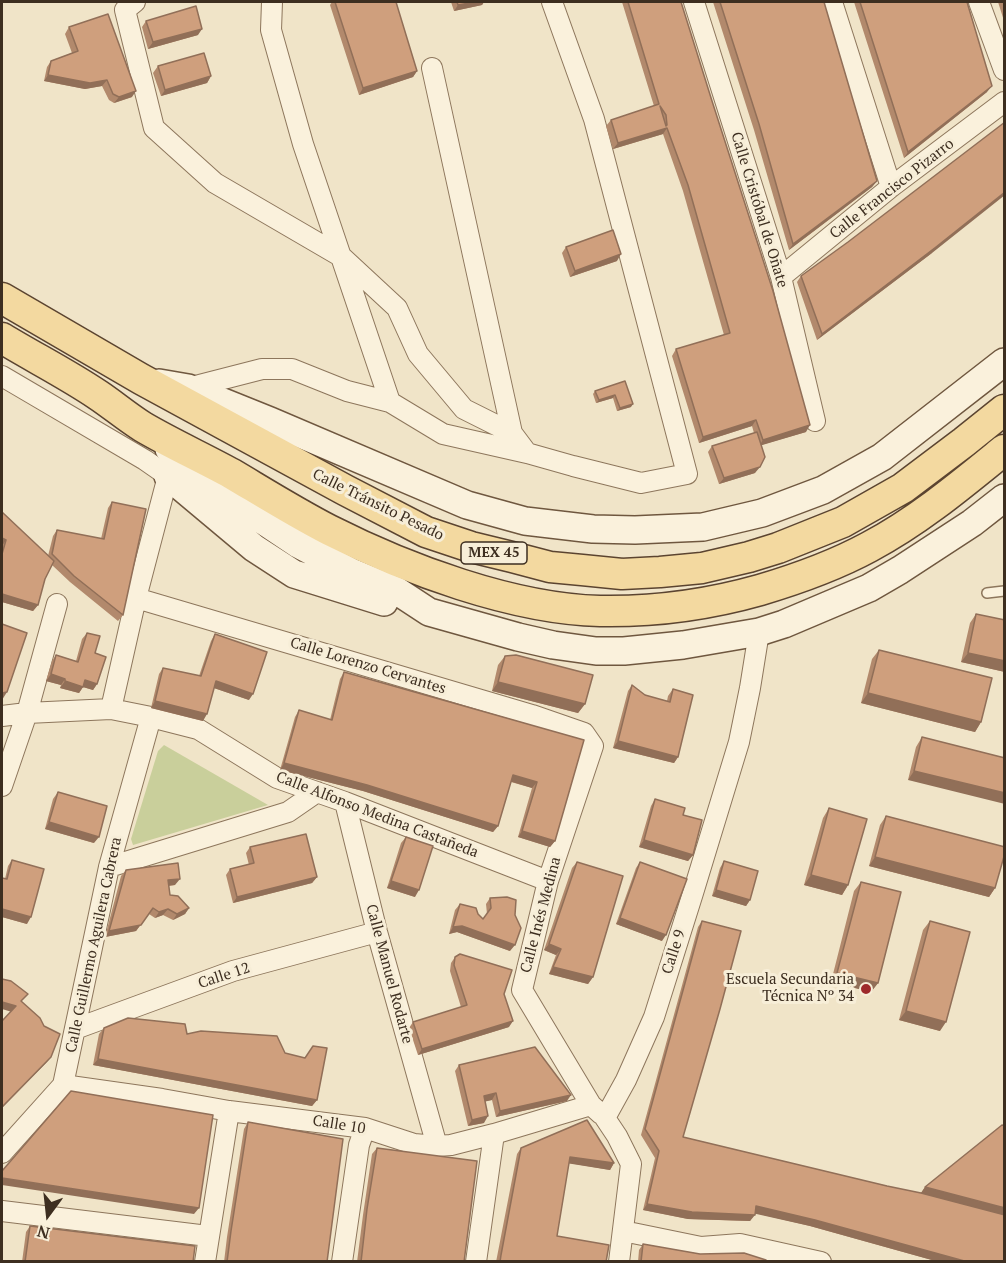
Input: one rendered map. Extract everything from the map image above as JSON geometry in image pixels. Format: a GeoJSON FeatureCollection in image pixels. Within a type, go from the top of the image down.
{"type":"FeatureCollection","features":[{"type":"Feature","properties":{"kind":"main road","name":"Calle Tránsito Pesado"},"geometry":{"type":"LineString","coordinates":[[2,298],[141,379],[426,532],[471,547],[550,567],[622,574],[660,573],[702,568],[740,560],[778,548],[843,522],[903,488],[1005,410]]}},
{"type":"Feature","properties":{"kind":"main road","name":"MEX 45"},"geometry":{"type":"LineString","coordinates":[[2,338],[98,395],[143,427],[218,466],[329,530],[387,557],[442,578],[512,598],[555,607],[597,611],[645,611],[711,602],[790,581],[846,559],[897,531],[948,495],[1005,450]]}},
{"type":"Feature","properties":{"kind":"street"},"geometry":{"type":"LineString","coordinates":[[135,2],[125,10],[154,128],[215,183],[342,257],[397,308],[418,354],[464,409],[512,433]]}},
{"type":"Feature","properties":{"kind":"street"},"geometry":{"type":"LineString","coordinates":[[272,2],[271,30],[303,144],[390,402]]}},
{"type":"Feature","properties":{"kind":"street"},"geometry":{"type":"LineString","coordinates":[[188,388],[262,369],[292,369],[347,391],[390,402],[443,434],[641,483],[687,474],[594,119],[552,2]]}},
{"type":"Feature","properties":{"kind":"street","name":"Calle Cristóbal de Oñate"},"geometry":{"type":"LineString","coordinates":[[694,2],[781,277],[815,421]]}},
{"type":"Feature","properties":{"kind":"street"},"geometry":{"type":"LineString","coordinates":[[832,2],[891,187]]}},
{"type":"Feature","properties":{"kind":"street"},"geometry":{"type":"LineString","coordinates":[[979,2],[1005,70]]}},
{"type":"Feature","properties":{"kind":"street"},"geometry":{"type":"LineString","coordinates":[[432,68],[512,433],[527,453]]}},
{"type":"Feature","properties":{"kind":"street","name":"Calle Francisco Pizarro"},"geometry":{"type":"LineString","coordinates":[[781,277],[891,187],[1005,102]]}},
{"type":"Feature","properties":{"kind":"street"},"geometry":{"type":"LineString","coordinates":[[141,379],[188,388],[467,505],[525,521],[593,529],[635,530],[703,527],[762,513],[823,490],[882,458],[1005,362]]}},
{"type":"Feature","properties":{"kind":"street"},"geometry":{"type":"LineString","coordinates":[[2,376],[145,460],[254,548],[294,574],[375,600],[429,612],[518,637],[596,651],[624,651],[683,645],[759,632],[808,615],[869,588],[900,570],[972,523],[1005,498]]}},
{"type":"Feature","properties":{"kind":"street"},"geometry":{"type":"LineString","coordinates":[[143,427],[216,489],[298,544],[351,572],[397,591],[429,612]]}},
{"type":"Feature","properties":{"kind":"street"},"geometry":{"type":"LineString","coordinates":[[111,709],[136,598],[168,477]]}},
{"type":"Feature","properties":{"kind":"street"},"geometry":{"type":"LineString","coordinates":[[972,523],[1005,518]]}},
{"type":"Feature","properties":{"kind":"street","name":"Calle Lorenzo Cervantes"},"geometry":{"type":"LineString","coordinates":[[136,598],[531,715],[584,733],[593,746]]}},
{"type":"Feature","properties":{"kind":"street"},"geometry":{"type":"LineString","coordinates":[[2,786],[27,713],[57,604]]}},
{"type":"Feature","properties":{"kind":"street","name":"Calle 9"},"geometry":{"type":"LineString","coordinates":[[598,1112],[626,1080],[654,1017],[739,742],[759,632]]}},
{"type":"Feature","properties":{"kind":"street","name":"Calle Alfonso Medina Castañeda"},"geometry":{"type":"LineString","coordinates":[[2,716],[111,709],[198,729],[277,778],[548,881]]}},
{"type":"Feature","properties":{"kind":"street","name":"Calle Guillermo Aguilera Cabrera"},"geometry":{"type":"LineString","coordinates":[[2,1153],[63,1085],[109,867],[151,717]]}},
{"type":"Feature","properties":{"kind":"street","name":"Calle Inés Medina"},"geometry":{"type":"LineString","coordinates":[[593,746],[548,881],[522,990],[598,1112]]}},
{"type":"Feature","properties":{"kind":"street"},"geometry":{"type":"LineString","coordinates":[[109,867],[288,812],[317,792]]}},
{"type":"Feature","properties":{"kind":"street","name":"Calle Manuel Rodarte"},"geometry":{"type":"LineString","coordinates":[[345,802],[376,932],[437,1146]]}},
{"type":"Feature","properties":{"kind":"street","name":"Calle 12"},"geometry":{"type":"LineString","coordinates":[[75,1029],[232,971],[376,932]]}},
{"type":"Feature","properties":{"kind":"street","name":"Calle 10"},"geometry":{"type":"LineString","coordinates":[[63,1085],[229,1111],[365,1128],[414,1144],[437,1146],[452,1145],[598,1112]]}},
{"type":"Feature","properties":{"kind":"street"},"geometry":{"type":"LineString","coordinates":[[205,1262],[229,1111]]}},
{"type":"Feature","properties":{"kind":"street"},"geometry":{"type":"LineString","coordinates":[[598,1112],[617,1136],[631,1164],[619,1262]]}},
{"type":"Feature","properties":{"kind":"street"},"geometry":{"type":"LineString","coordinates":[[342,1262],[359,1145],[365,1128]]}},
{"type":"Feature","properties":{"kind":"street"},"geometry":{"type":"LineString","coordinates":[[476,1262],[494,1134]]}},
{"type":"Feature","properties":{"kind":"street"},"geometry":{"type":"LineString","coordinates":[[2,1211],[208,1236]]}},
{"type":"Feature","properties":{"kind":"street"},"geometry":{"type":"LineString","coordinates":[[623,1231],[701,1246],[740,1244],[778,1257],[821,1262]]}},
{"type":"Feature","properties":{"kind":"lane"},"geometry":{"type":"LineString","coordinates":[[987,593],[1005,591]]}},
{"type":"Feature","properties":{"kind":"green space"},"geometry":{"type":"Polygon","coordinates":[[[164,745],[268,805],[133,845],[131,839],[158,751],[164,745]]]}},
{"type":"Feature","properties":{"kind":"building"},"geometry":{"type":"Polygon","coordinates":[[[335,2],[396,2],[417,71],[363,88],[335,2]]]}},
{"type":"Feature","properties":{"kind":"building"},"geometry":{"type":"Polygon","coordinates":[[[457,2],[475,2],[458,5],[457,2]]]}},
{"type":"Feature","properties":{"kind":"building"},"geometry":{"type":"Polygon","coordinates":[[[628,2],[681,2],[773,291],[810,425],[763,440],[756,420],[703,437],[676,349],[730,333],[688,185],[667,128],[618,143],[611,120],[659,104],[628,2]],[[660,106],[666,126],[667,125],[666,115],[660,106]]]}},
{"type":"Feature","properties":{"kind":"building"},"geometry":{"type":"Polygon","coordinates":[[[720,2],[824,2],[877,181],[793,244],[759,124],[720,2]]]}},
{"type":"Feature","properties":{"kind":"building"},"geometry":{"type":"Polygon","coordinates":[[[860,2],[967,2],[992,86],[908,152],[860,2]]]}},
{"type":"Feature","properties":{"kind":"building"},"geometry":{"type":"Polygon","coordinates":[[[196,6],[202,29],[153,42],[146,21],[196,6]]]}},
{"type":"Feature","properties":{"kind":"building"},"geometry":{"type":"Polygon","coordinates":[[[108,14],[136,91],[119,97],[113,94],[107,80],[90,83],[48,75],[51,61],[78,51],[69,27],[108,14]]]}},
{"type":"Feature","properties":{"kind":"building"},"geometry":{"type":"Polygon","coordinates":[[[204,53],[211,76],[165,90],[158,66],[204,53]]]}},
{"type":"Feature","properties":{"kind":"building"},"geometry":{"type":"Polygon","coordinates":[[[1005,122],[1005,192],[822,334],[801,276],[1005,122]]]}},
{"type":"Feature","properties":{"kind":"building"},"geometry":{"type":"Polygon","coordinates":[[[613,230],[621,254],[575,271],[566,247],[613,230]]]}},
{"type":"Feature","properties":{"kind":"building"},"geometry":{"type":"Polygon","coordinates":[[[625,381],[633,404],[620,408],[615,395],[599,400],[595,391],[625,381]]]}},
{"type":"Feature","properties":{"kind":"building"},"geometry":{"type":"Polygon","coordinates":[[[757,432],[765,457],[760,467],[724,478],[712,446],[757,432]]]}},
{"type":"Feature","properties":{"kind":"building"},"geometry":{"type":"Polygon","coordinates":[[[112,502],[146,509],[123,615],[74,576],[52,554],[57,530],[104,539],[112,502]]]}},
{"type":"Feature","properties":{"kind":"building"},"geometry":{"type":"Polygon","coordinates":[[[2,512],[54,561],[45,579],[38,605],[2,594],[2,554],[6,540],[2,538],[2,512]]]}},
{"type":"Feature","properties":{"kind":"building"},"geometry":{"type":"Polygon","coordinates":[[[976,614],[1005,620],[1005,661],[968,653],[976,614]]]}},
{"type":"Feature","properties":{"kind":"building"},"geometry":{"type":"Polygon","coordinates":[[[2,624],[27,633],[7,692],[2,693],[2,624]]]}},
{"type":"Feature","properties":{"kind":"building"},"geometry":{"type":"Polygon","coordinates":[[[87,633],[100,636],[95,653],[106,657],[97,684],[85,680],[83,687],[51,674],[56,655],[78,662],[87,633]]]}},
{"type":"Feature","properties":{"kind":"building"},"geometry":{"type":"Polygon","coordinates":[[[215,634],[267,652],[253,694],[216,681],[207,714],[155,701],[163,668],[201,676],[215,634]]]}},
{"type":"Feature","properties":{"kind":"building"},"geometry":{"type":"Polygon","coordinates":[[[879,650],[992,678],[981,722],[868,693],[879,650]]]}},
{"type":"Feature","properties":{"kind":"building"},"geometry":{"type":"Polygon","coordinates":[[[516,655],[593,675],[585,704],[498,682],[505,656],[516,655]]]}},
{"type":"Feature","properties":{"kind":"building"},"geometry":{"type":"Polygon","coordinates":[[[344,672],[584,740],[555,841],[522,831],[537,782],[513,775],[498,826],[367,785],[284,763],[299,710],[332,720],[344,672]]]}},
{"type":"Feature","properties":{"kind":"building"},"geometry":{"type":"Polygon","coordinates":[[[632,685],[645,695],[670,702],[673,689],[693,695],[678,757],[618,741],[632,685]]]}},
{"type":"Feature","properties":{"kind":"building"},"geometry":{"type":"Polygon","coordinates":[[[922,737],[1005,758],[1005,793],[914,771],[922,737]]]}},
{"type":"Feature","properties":{"kind":"building"},"geometry":{"type":"Polygon","coordinates":[[[58,792],[107,806],[99,837],[49,822],[58,792]]]}},
{"type":"Feature","properties":{"kind":"building"},"geometry":{"type":"Polygon","coordinates":[[[655,799],[685,808],[683,815],[702,820],[693,855],[644,840],[655,799]]]}},
{"type":"Feature","properties":{"kind":"building"},"geometry":{"type":"Polygon","coordinates":[[[829,808],[867,819],[848,885],[811,875],[829,808]]]}},
{"type":"Feature","properties":{"kind":"building"},"geometry":{"type":"Polygon","coordinates":[[[886,816],[1005,847],[995,888],[875,857],[886,816]]]}},
{"type":"Feature","properties":{"kind":"building"},"geometry":{"type":"Polygon","coordinates":[[[306,834],[317,877],[237,897],[230,869],[254,863],[250,847],[306,834]]]}},
{"type":"Feature","properties":{"kind":"building"},"geometry":{"type":"Polygon","coordinates":[[[406,837],[433,846],[419,890],[391,881],[406,837]]]}},
{"type":"Feature","properties":{"kind":"building"},"geometry":{"type":"Polygon","coordinates":[[[12,860],[44,869],[31,917],[2,909],[2,878],[7,879],[12,860]]]}},
{"type":"Feature","properties":{"kind":"building"},"geometry":{"type":"Polygon","coordinates":[[[724,861],[758,871],[750,900],[716,890],[724,861]]]}},
{"type":"Feature","properties":{"kind":"building"},"geometry":{"type":"Polygon","coordinates":[[[577,862],[623,876],[593,977],[553,967],[561,949],[549,944],[577,862]]]}},
{"type":"Feature","properties":{"kind":"building"},"geometry":{"type":"Polygon","coordinates":[[[640,862],[687,879],[666,935],[620,918],[640,862]]]}},
{"type":"Feature","properties":{"kind":"building"},"geometry":{"type":"Polygon","coordinates":[[[178,863],[180,879],[168,880],[170,895],[178,896],[189,908],[177,914],[168,909],[159,912],[153,908],[141,925],[109,931],[126,870],[178,863]]]}},
{"type":"Feature","properties":{"kind":"building"},"geometry":{"type":"Polygon","coordinates":[[[861,882],[901,892],[878,983],[837,973],[861,882]]]}},
{"type":"Feature","properties":{"kind":"building"},"geometry":{"type":"Polygon","coordinates":[[[507,897],[516,900],[515,915],[521,928],[515,945],[462,926],[453,927],[460,904],[476,908],[483,919],[491,908],[490,898],[507,897]]]}},
{"type":"Feature","properties":{"kind":"building"},"geometry":{"type":"Polygon","coordinates":[[[702,921],[741,931],[683,1137],[1005,1215],[1005,1262],[968,1262],[756,1206],[755,1215],[692,1212],[647,1204],[659,1151],[645,1129],[702,921]]]}},
{"type":"Feature","properties":{"kind":"building"},"geometry":{"type":"Polygon","coordinates":[[[930,921],[970,932],[946,1022],[906,1011],[930,921]]]}},
{"type":"Feature","properties":{"kind":"building"},"geometry":{"type":"Polygon","coordinates":[[[460,954],[512,970],[504,994],[513,1021],[422,1049],[413,1022],[467,1005],[454,965],[455,957],[460,954]]]}},
{"type":"Feature","properties":{"kind":"building"},"geometry":{"type":"Polygon","coordinates":[[[2,979],[11,981],[28,994],[21,1001],[40,1018],[44,1026],[60,1034],[51,1057],[2,1107],[2,1021],[16,1006],[2,1002],[2,979]]]}},
{"type":"Feature","properties":{"kind":"building"},"geometry":{"type":"Polygon","coordinates":[[[128,1018],[185,1024],[187,1034],[201,1031],[277,1036],[285,1053],[305,1058],[313,1046],[327,1048],[317,1100],[98,1059],[104,1028],[128,1018]]]}},
{"type":"Feature","properties":{"kind":"building"},"geometry":{"type":"Polygon","coordinates":[[[535,1047],[571,1095],[500,1111],[496,1093],[484,1096],[488,1116],[472,1120],[459,1065],[535,1047]]]}},
{"type":"Feature","properties":{"kind":"building"},"geometry":{"type":"Polygon","coordinates":[[[71,1091],[213,1115],[199,1208],[2,1178],[2,1171],[71,1091]]]}},
{"type":"Feature","properties":{"kind":"building"},"geometry":{"type":"Polygon","coordinates":[[[587,1120],[614,1163],[570,1157],[557,1236],[609,1245],[606,1262],[500,1262],[521,1148],[587,1120]]]}},
{"type":"Feature","properties":{"kind":"building"},"geometry":{"type":"Polygon","coordinates":[[[248,1122],[343,1139],[327,1262],[227,1262],[248,1122]]]}},
{"type":"Feature","properties":{"kind":"building"},"geometry":{"type":"Polygon","coordinates":[[[1002,1125],[1005,1126],[1005,1208],[925,1187],[1002,1125]]]}},
{"type":"Feature","properties":{"kind":"building"},"geometry":{"type":"Polygon","coordinates":[[[377,1148],[477,1161],[464,1262],[361,1262],[377,1148]]]}},
{"type":"Feature","properties":{"kind":"building"},"geometry":{"type":"Polygon","coordinates":[[[30,1226],[195,1246],[193,1262],[25,1262],[30,1226]]]}},
{"type":"Feature","properties":{"kind":"building"},"geometry":{"type":"Polygon","coordinates":[[[643,1244],[700,1254],[744,1253],[766,1260],[766,1262],[641,1262],[643,1244]]]}},
{"type":"Feature","properties":{"kind":"place","name":"Escuela Secundaria Técnica Nº 34"},"geometry":{"type":"Point","coordinates":[866,989]}}]}
